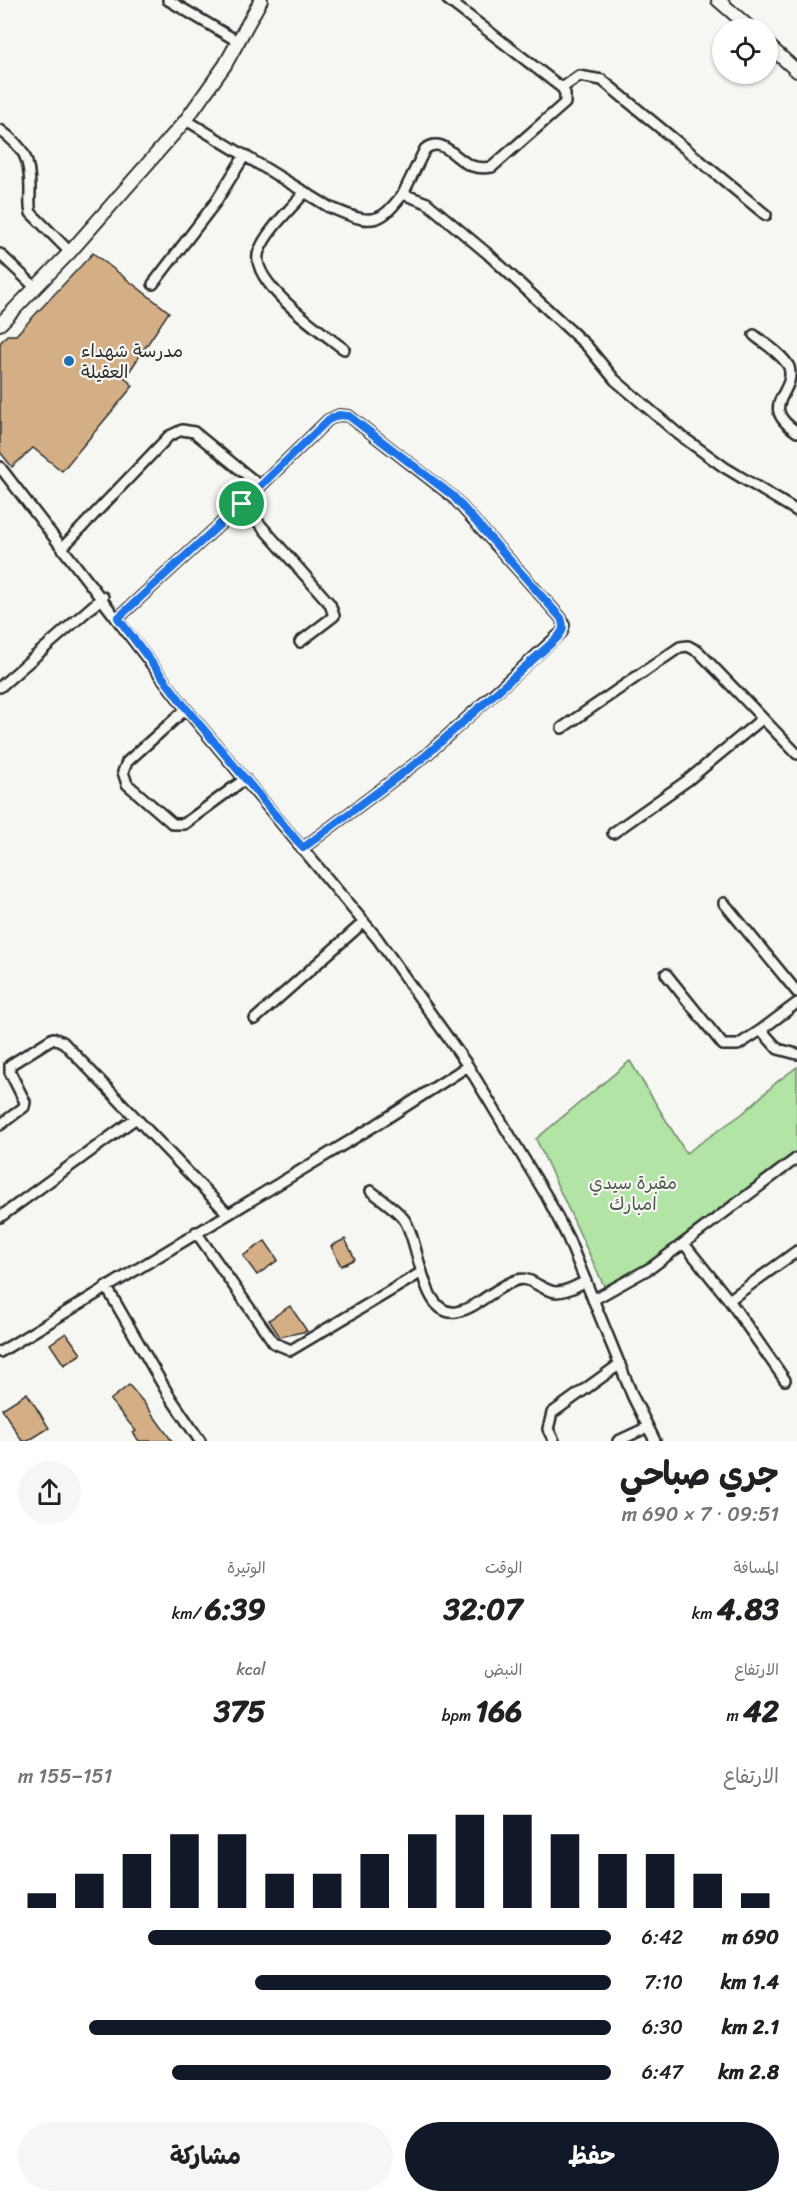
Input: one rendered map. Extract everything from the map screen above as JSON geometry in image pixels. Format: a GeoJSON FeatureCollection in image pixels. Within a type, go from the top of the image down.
{"type":"FeatureCollection","features":[{"type":"Feature","properties":{"kind":"street"},"geometry":{"type":"LineString","coordinates":[[168,0],[238,42]]}},
{"type":"Feature","properties":{"kind":"street"},"geometry":{"type":"LineString","coordinates":[[0,324],[70,252],[186,120],[225,65],[261,0]]}},
{"type":"Feature","properties":{"kind":"street"},"geometry":{"type":"LineString","coordinates":[[186,120],[329,207],[370,220],[383,215],[403,194],[425,149],[431,144],[439,144],[470,166],[492,167],[562,108],[566,98],[562,88],[448,0]]}},
{"type":"Feature","properties":{"kind":"street"},"geometry":{"type":"LineString","coordinates":[[718,0],[739,18]]}},
{"type":"Feature","properties":{"kind":"street"},"geometry":{"type":"LineString","coordinates":[[778,54],[797,71]]}},
{"type":"Feature","properties":{"kind":"street"},"geometry":{"type":"LineString","coordinates":[[562,88],[579,76],[602,80],[766,215]]}},
{"type":"Feature","properties":{"kind":"street"},"geometry":{"type":"LineString","coordinates":[[0,130],[17,142],[26,155],[30,172],[32,213],[70,252]]}},
{"type":"Feature","properties":{"kind":"street"},"geometry":{"type":"LineString","coordinates":[[153,284],[215,203],[245,155]]}},
{"type":"Feature","properties":{"kind":"street"},"geometry":{"type":"LineString","coordinates":[[305,192],[258,253],[259,267],[290,308],[344,349]]}},
{"type":"Feature","properties":{"kind":"street"},"geometry":{"type":"LineString","coordinates":[[403,194],[427,203],[488,254],[587,346],[615,380],[677,433],[724,467],[795,506]]}},
{"type":"Feature","properties":{"kind":"street"},"geometry":{"type":"LineString","coordinates":[[0,254],[36,288]]}},
{"type":"Feature","properties":{"kind":"street"},"geometry":{"type":"LineString","coordinates":[[754,335],[788,366],[791,375],[789,385],[780,402],[779,413],[786,425],[797,432]]}},
{"type":"Feature","properties":{"kind":"street"},"geometry":{"type":"LineString","coordinates":[[118,618],[242,504],[328,420],[339,415],[349,416],[453,496],[561,618],[564,625],[562,632],[555,640],[424,757],[303,848]]}},
{"type":"Feature","properties":{"kind":"street"},"geometry":{"type":"LineString","coordinates":[[63,547],[169,435],[183,430],[194,432],[259,485]]}},
{"type":"Feature","properties":{"kind":"street"},"geometry":{"type":"LineString","coordinates":[[0,467],[103,597],[186,708],[364,922],[422,998],[468,1066],[547,1197],[655,1441]]}},
{"type":"Feature","properties":{"kind":"street"},"geometry":{"type":"LineString","coordinates":[[242,504],[330,604],[333,611],[333,616],[300,642]]}},
{"type":"Feature","properties":{"kind":"street"},"geometry":{"type":"LineString","coordinates":[[0,687],[103,597]]}},
{"type":"Feature","properties":{"kind":"street"},"geometry":{"type":"LineString","coordinates":[[562,728],[680,647],[688,646],[699,652],[797,754]]}},
{"type":"Feature","properties":{"kind":"street"},"geometry":{"type":"LineString","coordinates":[[186,708],[127,762],[123,772],[127,784],[173,824],[184,824],[245,779]]}},
{"type":"Feature","properties":{"kind":"street"},"geometry":{"type":"LineString","coordinates":[[614,833],[688,780],[762,719]]}},
{"type":"Feature","properties":{"kind":"street"},"geometry":{"type":"LineString","coordinates":[[724,903],[797,993]]}},
{"type":"Feature","properties":{"kind":"street"},"geometry":{"type":"LineString","coordinates":[[255,1019],[364,922]]}},
{"type":"Feature","properties":{"kind":"street"},"geometry":{"type":"LineString","coordinates":[[666,974],[723,1045],[738,1045],[797,1003]]}},
{"type":"Feature","properties":{"kind":"street"},"geometry":{"type":"LineString","coordinates":[[761,1030],[778,1048],[797,1053]]}},
{"type":"Feature","properties":{"kind":"street"},"geometry":{"type":"LineString","coordinates":[[0,1125],[24,1107],[25,1102],[10,1072],[10,1065],[53,1038],[63,1042],[227,1213]]}},
{"type":"Feature","properties":{"kind":"street"},"geometry":{"type":"LineString","coordinates":[[0,1352],[376,1125],[468,1066]]}},
{"type":"Feature","properties":{"kind":"street"},"geometry":{"type":"LineString","coordinates":[[0,1217],[136,1118]]}},
{"type":"Feature","properties":{"kind":"street"},"geometry":{"type":"LineString","coordinates":[[593,1300],[652,1267],[685,1245],[797,1158]]}},
{"type":"Feature","properties":{"kind":"street"},"geometry":{"type":"LineString","coordinates":[[371,1191],[404,1219],[422,1272],[437,1306],[446,1312],[458,1312],[512,1282],[523,1279],[555,1292],[568,1290],[586,1281]]}},
{"type":"Feature","properties":{"kind":"street"},"geometry":{"type":"LineString","coordinates":[[196,1232],[274,1343],[291,1350],[422,1272]]}},
{"type":"Feature","properties":{"kind":"street"},"geometry":{"type":"LineString","coordinates":[[685,1245],[729,1300],[785,1380]]}},
{"type":"Feature","properties":{"kind":"street"},"geometry":{"type":"LineString","coordinates":[[729,1300],[797,1251]]}},
{"type":"Feature","properties":{"kind":"street"},"geometry":{"type":"LineString","coordinates":[[106,1286],[168,1394],[200,1441]]}},
{"type":"Feature","properties":{"kind":"street"},"geometry":{"type":"LineString","coordinates":[[554,1441],[548,1430],[552,1413],[620,1364]]}},
{"type":"Feature","properties":{"kind":"street"},"geometry":{"type":"LineString","coordinates":[[618,1441],[648,1427]]}},
{"type":"Feature","properties":{"kind":"green space","name":"مقبرة سيدي امبارك"},"geometry":{"type":"Polygon","coordinates":[[[630,1061],[686,1153],[742,1114],[797,1067],[797,1152],[778,1165],[768,1177],[644,1268],[604,1286],[536,1139],[630,1061]]]}},
{"type":"Feature","properties":{"kind":"building","name":"مدرسة شهداء العقيلة"},"geometry":{"type":"Polygon","coordinates":[[[93,253],[169,312],[125,378],[133,386],[62,471],[33,448],[12,467],[0,452],[0,343],[7,335],[16,335],[93,253]]]}},
{"type":"Feature","properties":{"kind":"building"},"geometry":{"type":"Polygon","coordinates":[[[345,1239],[355,1259],[341,1266],[331,1246],[345,1239]]]}},
{"type":"Feature","properties":{"kind":"building"},"geometry":{"type":"Polygon","coordinates":[[[265,1241],[278,1260],[257,1275],[243,1256],[265,1241]]]}},
{"type":"Feature","properties":{"kind":"building"},"geometry":{"type":"Polygon","coordinates":[[[290,1306],[307,1331],[280,1337],[269,1320],[290,1306]]]}},
{"type":"Feature","properties":{"kind":"building"},"geometry":{"type":"Polygon","coordinates":[[[66,1333],[81,1354],[64,1365],[50,1344],[66,1333]]]}},
{"type":"Feature","properties":{"kind":"building"},"geometry":{"type":"Polygon","coordinates":[[[129,1385],[172,1441],[139,1441],[133,1433],[136,1431],[110,1400],[129,1385]]]}},
{"type":"Feature","properties":{"kind":"building"},"geometry":{"type":"Polygon","coordinates":[[[27,1393],[49,1428],[28,1441],[22,1441],[2,1409],[27,1393]]]}},
{"type":"Feature","properties":{"kind":"place","name":"مدرسة شهداء العقيلة"},"geometry":{"type":"Point","coordinates":[69,361]}},
{"type":"Feature","properties":{"kind":"route"},"geometry":{"type":"LineString","coordinates":[[339,415],[349,416],[453,496],[561,618],[564,625],[562,632],[555,640],[424,757],[303,848],[186,708],[118,618],[242,504],[328,420],[339,415]]}}]}
